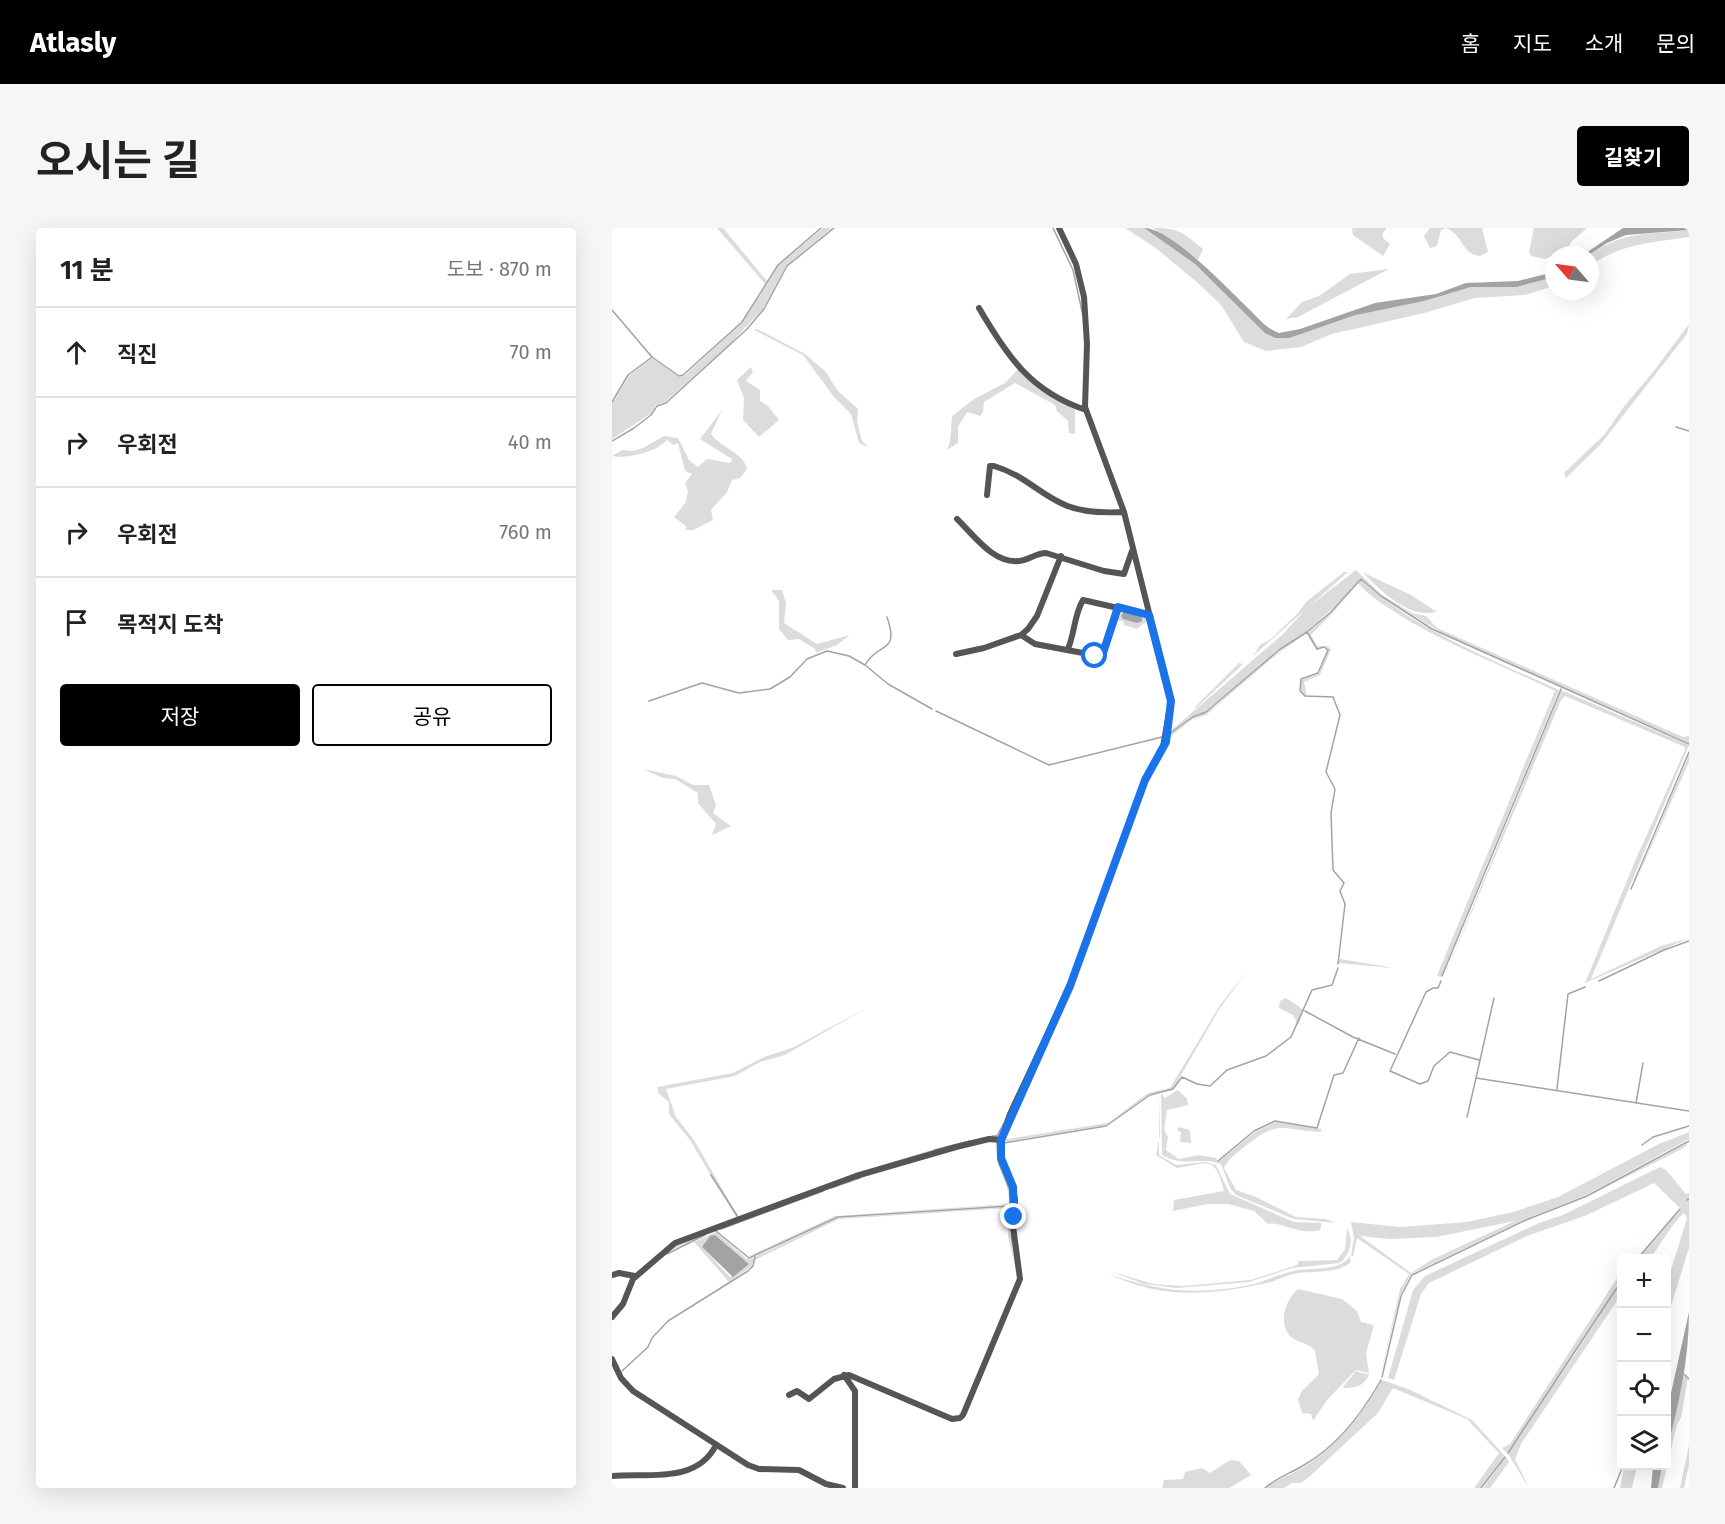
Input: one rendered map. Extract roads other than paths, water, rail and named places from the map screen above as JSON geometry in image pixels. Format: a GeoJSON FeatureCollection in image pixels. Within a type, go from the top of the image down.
{"type":"FeatureCollection","features":[{"type":"Feature","properties":{"kind":"street"},"geometry":{"type":"LineString","coordinates":[[789,1395],[796,1391],[809,1399],[834,1379],[844,1375],[952,1419],[960,1418],[963,1414],[1020,1279],[1013,1226],[1015,1200],[1013,1187],[1001,1158],[1001,1140],[1070,986],[1145,780],[1166,742],[1171,701],[1124,512],[1086,410],[1088,344],[1083,289],[1076,264],[1059,228]]}},
{"type":"Feature","properties":{"kind":"street"},"geometry":{"type":"LineString","coordinates":[[979,308],[996,338],[1023,374],[1061,400],[1086,410]]}},
{"type":"Feature","properties":{"kind":"street"},"geometry":{"type":"LineString","coordinates":[[987,495],[990,466],[994,466],[1015,473],[1064,505],[1104,513],[1124,512]]}},
{"type":"Feature","properties":{"kind":"street"},"geometry":{"type":"LineString","coordinates":[[957,519],[975,540],[1005,559],[1021,561],[1042,553],[1061,556],[1121,574],[1127,570],[1132,550]]}},
{"type":"Feature","properties":{"kind":"street"},"geometry":{"type":"LineString","coordinates":[[956,654],[977,651],[1022,635],[1037,616],[1061,556]]}},
{"type":"Feature","properties":{"kind":"street"},"geometry":{"type":"LineString","coordinates":[[1068,649],[1076,629],[1074,619],[1083,600],[1149,615]]}},
{"type":"Feature","properties":{"kind":"street"},"geometry":{"type":"LineString","coordinates":[[1022,635],[1035,644],[1101,655],[1118,607]]}},
{"type":"Feature","properties":{"kind":"street"},"geometry":{"type":"LineString","coordinates":[[612,1317],[623,1304],[635,1276],[675,1243],[856,1176],[956,1147],[989,1139],[1001,1140]]}},
{"type":"Feature","properties":{"kind":"street"},"geometry":{"type":"LineString","coordinates":[[612,1275],[619,1273],[635,1276]]}},
{"type":"Feature","properties":{"kind":"street"},"geometry":{"type":"LineString","coordinates":[[612,1359],[621,1378],[633,1392],[748,1465],[759,1469],[799,1470],[820,1481],[843,1488]]}},
{"type":"Feature","properties":{"kind":"street"},"geometry":{"type":"LineString","coordinates":[[844,1375],[855,1391],[855,1488]]}},
{"type":"Feature","properties":{"kind":"street"},"geometry":{"type":"LineString","coordinates":[[855,1391],[870,1384]]}},
{"type":"Feature","properties":{"kind":"street"},"geometry":{"type":"LineString","coordinates":[[612,1476],[684,1472],[697,1466],[716,1445]]}},
{"type":"Feature","properties":{"kind":"waterway"},"geometry":{"type":"LineString","coordinates":[[612,402],[628,375],[652,357],[679,376],[683,375],[742,322],[778,265],[821,228]]}},
{"type":"Feature","properties":{"kind":"waterway"},"geometry":{"type":"LineString","coordinates":[[612,441],[651,415],[657,406],[666,403],[747,329],[764,309],[787,266],[834,228]]}},
{"type":"Feature","properties":{"kind":"waterway"},"geometry":{"type":"LineString","coordinates":[[1053,228],[1073,270],[1083,316]]}},
{"type":"Feature","properties":{"kind":"waterway"},"geometry":{"type":"LineString","coordinates":[[612,310],[652,357]]}},
{"type":"Feature","properties":{"kind":"waterway"},"geometry":{"type":"LineString","coordinates":[[1676,427],[1689,431]]}},
{"type":"Feature","properties":{"kind":"waterway"},"geometry":{"type":"LineString","coordinates":[[1169,734],[1193,717],[1206,712],[1279,650],[1307,632],[1331,612],[1361,579],[1381,596],[1432,629],[1689,744]]}},
{"type":"Feature","properties":{"kind":"waterway"},"geometry":{"type":"LineString","coordinates":[[887,617],[891,637],[889,643],[865,665],[888,684],[932,709]]}},
{"type":"Feature","properties":{"kind":"waterway"},"geometry":{"type":"LineString","coordinates":[[1307,632],[1317,649],[1324,647],[1328,650],[1318,673],[1301,679],[1300,691],[1305,696],[1333,697],[1340,715],[1326,772],[1335,789],[1331,813],[1333,870],[1344,883],[1340,891],[1345,904],[1338,964]]}},
{"type":"Feature","properties":{"kind":"waterway"},"geometry":{"type":"LineString","coordinates":[[649,701],[702,683],[739,693],[770,689],[790,677],[807,659],[827,651],[849,656],[865,665]]}},
{"type":"Feature","properties":{"kind":"waterway"},"geometry":{"type":"LineString","coordinates":[[1442,976],[1561,689]]}},
{"type":"Feature","properties":{"kind":"waterway"},"geometry":{"type":"LineString","coordinates":[[936,711],[1049,765],[1162,737]]}},
{"type":"Feature","properties":{"kind":"waterway"},"geometry":{"type":"LineString","coordinates":[[1631,889],[1689,752]]}},
{"type":"Feature","properties":{"kind":"waterway"},"geometry":{"type":"LineString","coordinates":[[1599,981],[1664,950],[1689,941]]}},
{"type":"Feature","properties":{"kind":"waterway"},"geometry":{"type":"LineString","coordinates":[[1004,1143],[1106,1126],[1150,1095],[1173,1089],[1182,1077],[1197,1084],[1210,1086],[1227,1070],[1266,1056],[1291,1037],[1312,990],[1332,985],[1338,968]]}},
{"type":"Feature","properties":{"kind":"waterway"},"geometry":{"type":"LineString","coordinates":[[1441,981],[1438,988],[1426,992],[1390,1071],[1420,1084],[1428,1081],[1434,1066],[1450,1052],[1479,1060]]}},
{"type":"Feature","properties":{"kind":"waterway"},"geometry":{"type":"LineString","coordinates":[[1557,1089],[1568,994],[1585,987]]}},
{"type":"Feature","properties":{"kind":"waterway"},"geometry":{"type":"LineString","coordinates":[[1494,998],[1476,1078],[1689,1111]]}},
{"type":"Feature","properties":{"kind":"waterway"},"geometry":{"type":"LineString","coordinates":[[1305,1011],[1353,1037],[1395,1054]]}},
{"type":"Feature","properties":{"kind":"waterway"},"geometry":{"type":"LineString","coordinates":[[1218,1161],[1254,1131],[1275,1121],[1317,1128],[1334,1075],[1343,1073],[1359,1038]]}},
{"type":"Feature","properties":{"kind":"waterway"},"geometry":{"type":"LineString","coordinates":[[1636,1103],[1643,1063]]}},
{"type":"Feature","properties":{"kind":"waterway"},"geometry":{"type":"LineString","coordinates":[[1467,1117],[1476,1078]]}},
{"type":"Feature","properties":{"kind":"waterway"},"geometry":{"type":"LineString","coordinates":[[992,1136],[997,1136],[1004,1123]]}},
{"type":"Feature","properties":{"kind":"waterway"},"geometry":{"type":"LineString","coordinates":[[1642,1145],[1653,1137],[1689,1126]]}},
{"type":"Feature","properties":{"kind":"waterway"},"geometry":{"type":"LineString","coordinates":[[934,1150],[970,1141]]}},
{"type":"Feature","properties":{"kind":"waterway"},"geometry":{"type":"LineString","coordinates":[[1382,1377],[1401,1296],[1412,1275],[1526,1220],[1587,1196],[1689,1141]]}},
{"type":"Feature","properties":{"kind":"waterway"},"geometry":{"type":"LineString","coordinates":[[997,1142],[998,1161],[1010,1191],[1011,1216]]}},
{"type":"Feature","properties":{"kind":"waterway"},"geometry":{"type":"LineString","coordinates":[[711,1175],[738,1217]]}},
{"type":"Feature","properties":{"kind":"waterway"},"geometry":{"type":"LineString","coordinates":[[831,1188],[860,1178]]}},
{"type":"Feature","properties":{"kind":"waterway"},"geometry":{"type":"LineString","coordinates":[[721,1229],[823,1191]]}},
{"type":"Feature","properties":{"kind":"waterway"},"geometry":{"type":"LineString","coordinates":[[716,1231],[749,1258],[838,1217],[1010,1206]]}},
{"type":"Feature","properties":{"kind":"waterway"},"geometry":{"type":"LineString","coordinates":[[1641,1254],[1680,1209]]}},
{"type":"Feature","properties":{"kind":"waterway"},"geometry":{"type":"LineString","coordinates":[[667,1254],[705,1235]]}},
{"type":"Feature","properties":{"kind":"waterway"},"geometry":{"type":"LineString","coordinates":[[1011,1235],[1013,1245]]}},
{"type":"Feature","properties":{"kind":"waterway"},"geometry":{"type":"LineString","coordinates":[[622,1371],[648,1347],[652,1338],[668,1321],[748,1271],[753,1266],[755,1257]]}},
{"type":"Feature","properties":{"kind":"waterway"},"geometry":{"type":"LineString","coordinates":[[1508,1453],[1617,1288]]}},
{"type":"Feature","properties":{"kind":"waterway"},"geometry":{"type":"LineString","coordinates":[[1684,1374],[1689,1379]]}},
{"type":"Feature","properties":{"kind":"waterway"},"geometry":{"type":"LineString","coordinates":[[1265,1488],[1316,1457],[1338,1438],[1366,1404],[1381,1380]]}},
{"type":"Feature","properties":{"kind":"waterway"},"geometry":{"type":"LineString","coordinates":[[1481,1488],[1505,1457]]}},
{"type":"Feature","properties":{"kind":"waterway"},"geometry":{"type":"LineString","coordinates":[[1614,1488],[1621,1470]]}}]}
